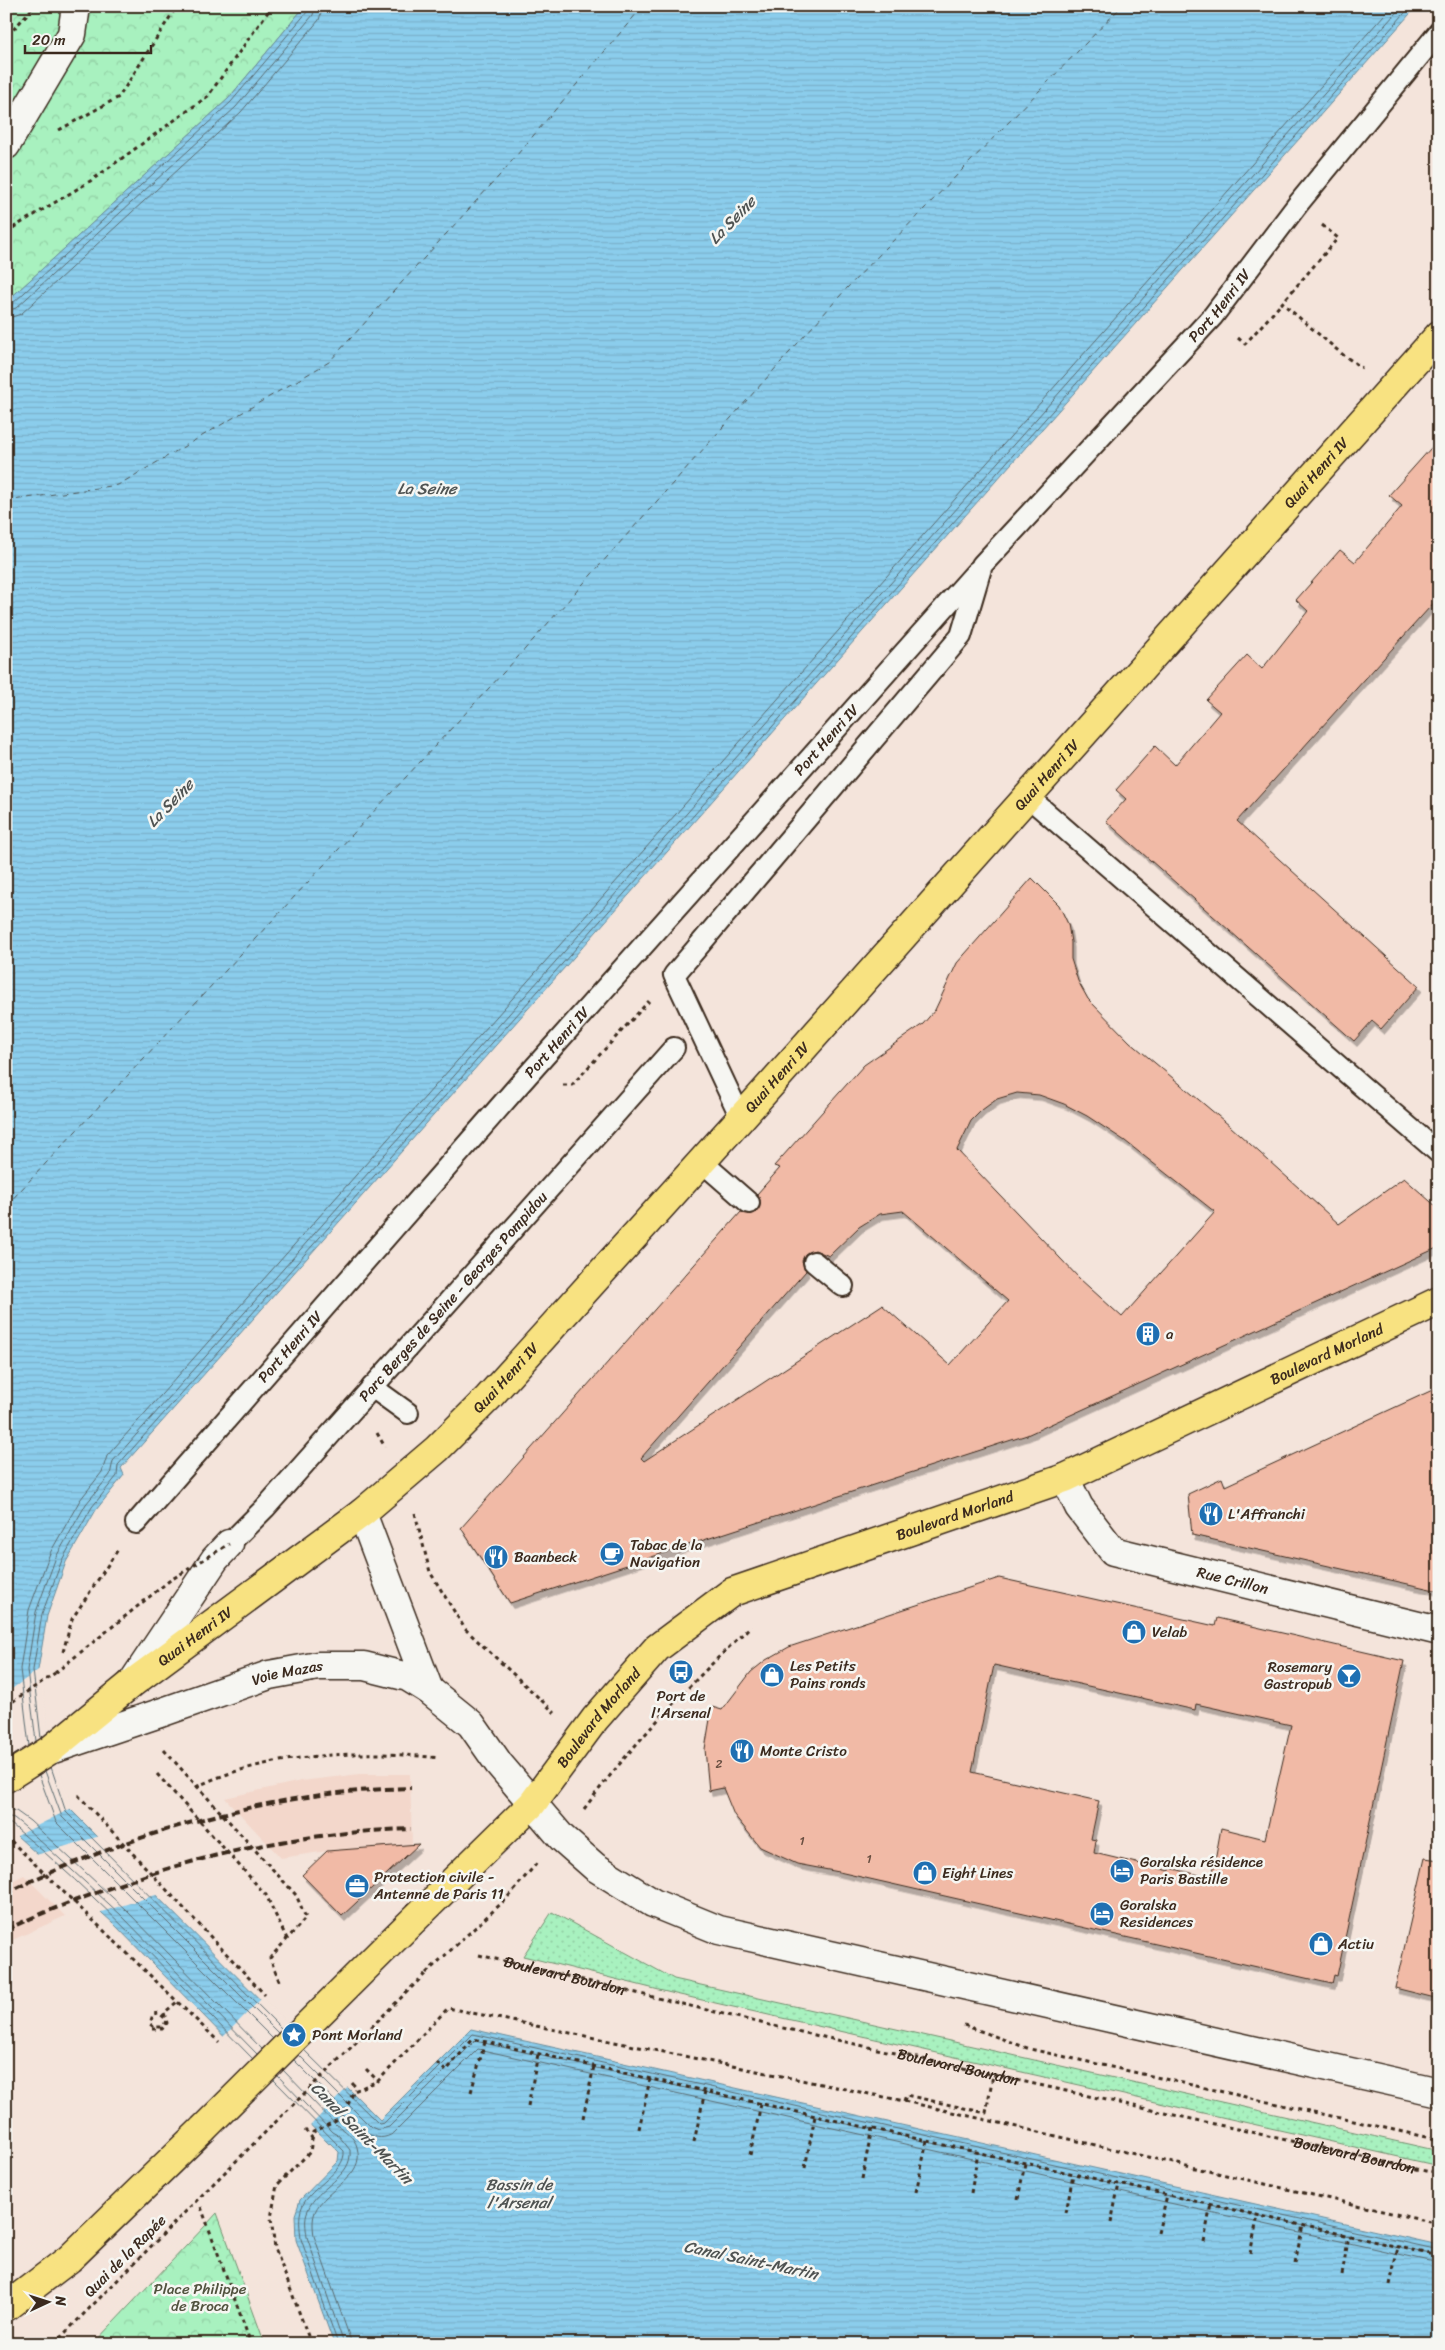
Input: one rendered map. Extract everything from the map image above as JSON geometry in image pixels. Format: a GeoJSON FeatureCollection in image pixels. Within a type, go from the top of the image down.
{"type":"FeatureCollection","features":[{"type":"Feature","properties":{"kind":"main road"},"geometry":{"type":"LineString","coordinates":[[6,145],[72,34],[76,6]]}},
{"type":"Feature","properties":{"kind":"main road","name":"Quai Henri IV"},"geometry":{"type":"LineString","coordinates":[[50,1750],[131,1684],[362,1513],[447,1440],[488,1398],[702,1162],[1439,335]]}},
{"type":"Feature","properties":{"kind":"main road","name":"Boulevard Morland"},"geometry":{"type":"LineString","coordinates":[[532,1804],[594,1719],[658,1648],[732,1592],[1065,1478],[1439,1301]]}},
{"type":"Feature","properties":{"kind":"main road","name":"Rue Crillon"},"geometry":{"type":"LineString","coordinates":[[1065,1478],[1080,1507],[1113,1551],[1439,1631]]}},
{"type":"Feature","properties":{"kind":"main road"},"geometry":{"type":"LineString","coordinates":[[362,1513],[429,1690]]}},
{"type":"Feature","properties":{"kind":"main road"},"geometry":{"type":"LineString","coordinates":[[131,1684],[215,1559],[229,1544]]}},
{"type":"Feature","properties":{"kind":"main road","name":"Voie Mazas"},"geometry":{"type":"LineString","coordinates":[[6,1778],[50,1750],[269,1675],[318,1666],[364,1666],[408,1677],[429,1690],[471,1724],[532,1804]]}},
{"type":"Feature","properties":{"kind":"main road"},"geometry":{"type":"LineString","coordinates":[[6,2307],[69,2259],[532,1804],[562,1838],[595,1867],[653,1902],[719,1930],[1439,2092]]}},
{"type":"Feature","properties":{"kind":"lane","name":"Port Henri IV"},"geometry":{"type":"LineString","coordinates":[[136,1523],[518,1086],[982,566],[1213,316],[1298,204],[1439,32]]}},
{"type":"Feature","properties":{"kind":"lane","name":"Port Henri IV"},"geometry":{"type":"LineString","coordinates":[[741,1118],[674,975],[961,636],[982,566]]}},
{"type":"Feature","properties":{"kind":"lane"},"geometry":{"type":"LineString","coordinates":[[1027,796],[1439,1154]]}},
{"type":"Feature","properties":{"kind":"lane","name":"Parc Berges de Seine - Georges Pompidou"},"geometry":{"type":"LineString","coordinates":[[229,1544],[265,1508],[674,1048]]}},
{"type":"Feature","properties":{"kind":"lane"},"geometry":{"type":"LineString","coordinates":[[702,1162],[749,1203]]}},
{"type":"Feature","properties":{"kind":"lane"},"geometry":{"type":"LineString","coordinates":[[814,1262],[843,1286]]}},
{"type":"Feature","properties":{"kind":"lane"},"geometry":{"type":"LineString","coordinates":[[372,1387],[408,1413]]}},
{"type":"Feature","properties":{"kind":"path"},"geometry":{"type":"LineString","coordinates":[[6,32],[14,30],[34,6]]}},
{"type":"Feature","properties":{"kind":"path"},"geometry":{"type":"LineString","coordinates":[[58,131],[119,97],[177,6]]}},
{"type":"Feature","properties":{"kind":"path"},"geometry":{"type":"LineString","coordinates":[[6,232],[92,180],[208,96],[272,6]]}},
{"type":"Feature","properties":{"kind":"path"},"geometry":{"type":"LineString","coordinates":[[1248,339],[1338,238]]}},
{"type":"Feature","properties":{"kind":"path"},"geometry":{"type":"LineString","coordinates":[[1282,303],[1342,354],[1365,369]]}},
{"type":"Feature","properties":{"kind":"path"},"geometry":{"type":"LineString","coordinates":[[572,1085],[640,1011]]}},
{"type":"Feature","properties":{"kind":"path"},"geometry":{"type":"LineString","coordinates":[[415,1512],[419,1520],[430,1572],[465,1629],[556,1714]]}},
{"type":"Feature","properties":{"kind":"path"},"geometry":{"type":"LineString","coordinates":[[63,1652],[72,1619],[136,1523]]}},
{"type":"Feature","properties":{"kind":"path"},"geometry":{"type":"LineString","coordinates":[[6,1706],[55,1673],[169,1581],[229,1544]]}},
{"type":"Feature","properties":{"kind":"path"},"geometry":{"type":"LineString","coordinates":[[584,1809],[615,1768],[686,1688],[757,1620]]}},
{"type":"Feature","properties":{"kind":"path"},"geometry":{"type":"LineString","coordinates":[[196,1787],[227,1774],[261,1766],[326,1756],[410,1754],[439,1758]]}},
{"type":"Feature","properties":{"kind":"path"},"geometry":{"type":"LineString","coordinates":[[170,1757],[296,1895],[306,1918],[270,1958],[278,1981]]}},
{"type":"Feature","properties":{"kind":"path"},"geometry":{"type":"LineString","coordinates":[[611,1764],[615,1768]]}},
{"type":"Feature","properties":{"kind":"path"},"geometry":{"type":"LineString","coordinates":[[157,1774],[266,1895],[287,1939]]}},
{"type":"Feature","properties":{"kind":"path"},"geometry":{"type":"LineString","coordinates":[[78,1795],[265,1995]]}},
{"type":"Feature","properties":{"kind":"path"},"geometry":{"type":"LineString","coordinates":[[11,1841],[219,2042]]}},
{"type":"Feature","properties":{"kind":"path","name":"Quai de la Rapée"},"geometry":{"type":"LineString","coordinates":[[54,2344],[426,1973],[506,1899],[538,1863]]}},
{"type":"Feature","properties":{"kind":"path","name":"Boulevard Bourdon"},"geometry":{"type":"LineString","coordinates":[[479,1955],[765,2024],[1439,2174]]}},
{"type":"Feature","properties":{"kind":"path"},"geometry":{"type":"LineString","coordinates":[[152,2028],[162,2029],[167,2023],[166,2019],[162,2015],[159,2013],[153,2014],[150,2024],[154,2028],[162,2027],[166,2020],[164,2013],[178,2001]]}},
{"type":"Feature","properties":{"kind":"path"},"geometry":{"type":"LineString","coordinates":[[311,2344],[275,2248],[271,2218],[276,2184],[310,2152],[313,2132],[342,2118],[356,2090],[378,2081],[448,2008],[904,2102],[1439,2224]]}},
{"type":"Feature","properties":{"kind":"path"},"geometry":{"type":"LineString","coordinates":[[437,2063],[446,2071],[473,2039],[1439,2256]]}},
{"type":"Feature","properties":{"kind":"path"},"geometry":{"type":"LineString","coordinates":[[471,2092],[485,2042]]}},
{"type":"Feature","properties":{"kind":"path"},"geometry":{"type":"LineString","coordinates":[[528,2106],[538,2054]]}},
{"type":"Feature","properties":{"kind":"path"},"geometry":{"type":"LineString","coordinates":[[583,2118],[594,2066]]}},
{"type":"Feature","properties":{"kind":"path"},"geometry":{"type":"LineString","coordinates":[[366,2069],[378,2081]]}},
{"type":"Feature","properties":{"kind":"path"},"geometry":{"type":"LineString","coordinates":[[904,2102],[906,2095],[986,2113],[993,2075]]}},
{"type":"Feature","properties":{"kind":"path"},"geometry":{"type":"LineString","coordinates":[[640,2129],[650,2079]]}},
{"type":"Feature","properties":{"kind":"path"},"geometry":{"type":"LineString","coordinates":[[352,2083],[356,2090]]}},
{"type":"Feature","properties":{"kind":"path"},"geometry":{"type":"LineString","coordinates":[[694,2142],[705,2091]]}},
{"type":"Feature","properties":{"kind":"path"},"geometry":{"type":"LineString","coordinates":[[750,2155],[761,2104]]}},
{"type":"Feature","properties":{"kind":"path"},"geometry":{"type":"LineString","coordinates":[[805,2168],[815,2116]]}},
{"type":"Feature","properties":{"kind":"path"},"geometry":{"type":"LineString","coordinates":[[862,2178],[872,2128]]}},
{"type":"Feature","properties":{"kind":"path"},"geometry":{"type":"LineString","coordinates":[[305,2130],[313,2139]]}},
{"type":"Feature","properties":{"kind":"path"},"geometry":{"type":"LineString","coordinates":[[916,2192],[927,2141]]}},
{"type":"Feature","properties":{"kind":"path"},"geometry":{"type":"LineString","coordinates":[[970,2193],[978,2152]]}},
{"type":"Feature","properties":{"kind":"path"},"geometry":{"type":"LineString","coordinates":[[1018,2199],[1025,2163]]}},
{"type":"Feature","properties":{"kind":"path"},"geometry":{"type":"LineString","coordinates":[[1066,2213],[1073,2174]]}},
{"type":"Feature","properties":{"kind":"path"},"geometry":{"type":"LineString","coordinates":[[1111,2223],[1119,2184]]}},
{"type":"Feature","properties":{"kind":"path"},"geometry":{"type":"LineString","coordinates":[[1158,2234],[1167,2194]]}},
{"type":"Feature","properties":{"kind":"path"},"geometry":{"type":"LineString","coordinates":[[1204,2242],[1211,2204]]}},
{"type":"Feature","properties":{"kind":"path"},"geometry":{"type":"LineString","coordinates":[[201,2207],[251,2344]]}},
{"type":"Feature","properties":{"kind":"path"},"geometry":{"type":"LineString","coordinates":[[1250,2254],[1258,2215]]}},
{"type":"Feature","properties":{"kind":"path"},"geometry":{"type":"LineString","coordinates":[[1295,2263],[1303,2225]]}},
{"type":"Feature","properties":{"kind":"path"},"geometry":{"type":"LineString","coordinates":[[1342,2275],[1349,2236]]}},
{"type":"Feature","properties":{"kind":"path"},"geometry":{"type":"LineString","coordinates":[[1390,2285],[1398,2246]]}},
{"type":"Feature","properties":{"kind":"path"},"geometry":{"type":"LineString","coordinates":[[1436,2289],[1439,2278]]}},
{"type":"Feature","properties":{"kind":"shaded area"},"geometry":{"type":"Polygon","coordinates":[[[360,1774],[410,1774],[412,1846],[327,1851],[281,1858],[225,1798],[301,1781],[360,1774]]]}},
{"type":"Feature","properties":{"kind":"shaded area"},"geometry":{"type":"Polygon","coordinates":[[[24,1875],[65,1916],[6,1943],[6,1884],[24,1875]]]}},
{"type":"Feature","properties":{"kind":"green space"},"geometry":{"type":"Polygon","coordinates":[[[6,6],[305,6],[228,99],[6,302],[6,6]]]}},
{"type":"Feature","properties":{"kind":"green space"},"geometry":{"type":"Polygon","coordinates":[[[552,1912],[674,1979],[1439,2151],[1439,2166],[671,1993],[523,1956],[552,1912]]]}},
{"type":"Feature","properties":{"kind":"green space","name":"Place Philippe de Broca"},"geometry":{"type":"Polygon","coordinates":[[[217,2213],[265,2344],[93,2344],[207,2224],[217,2213]]]}},
{"type":"Feature","properties":{"kind":"water","name":"La Seine"},"geometry":{"type":"Polygon","coordinates":[[[305,6],[1417,6],[121,1468],[124,1475],[96,1510],[66,1562],[47,1616],[38,1670],[46,1736],[70,1809],[380,2120],[471,2029],[1439,2245],[1439,2344],[334,2344],[296,2240],[295,2215],[300,2200],[338,2161],[339,2152],[113,1923],[6,1826],[6,302],[228,99],[305,6]]]}},
{"type":"Feature","properties":{"kind":"pier"},"geometry":{"type":"Polygon","coordinates":[[[41,1668],[48,1736],[72,1808],[15,1837],[6,1829],[6,1693],[41,1668]]]}},
{"type":"Feature","properties":{"kind":"pier"},"geometry":{"type":"Polygon","coordinates":[[[100,1836],[159,1894],[98,1913],[36,1855],[100,1836]]]}},
{"type":"Feature","properties":{"kind":"pier"},"geometry":{"type":"Polygon","coordinates":[[[262,1998],[349,2086],[309,2127],[222,2038],[262,1998]]]}},
{"type":"Feature","properties":{"kind":"building"},"geometry":{"type":"Polygon","coordinates":[[[1439,439],[1439,597],[1237,821],[1419,986],[1381,1029],[1372,1021],[1354,1041],[1106,821],[1126,799],[1116,790],[1155,746],[1175,765],[1220,712],[1206,700],[1247,655],[1262,669],[1308,611],[1296,600],[1340,550],[1355,562],[1402,506],[1389,495],[1439,439]]]}},
{"type":"Feature","properties":{"kind":"building"},"geometry":{"type":"Polygon","coordinates":[[[1032,878],[1059,905],[1068,924],[1071,959],[1078,981],[1088,999],[1130,1042],[1230,1126],[1339,1224],[1404,1178],[1439,1209],[1439,1247],[1027,1435],[510,1603],[461,1528],[741,1212],[752,1214],[758,1210],[760,1200],[757,1194],[780,1168],[774,1166],[864,1065],[923,1024],[935,1010],[957,963],[1032,878]],[[1017,1093],[997,1099],[982,1110],[971,1121],[957,1150],[1080,1279],[1122,1317],[1215,1212],[1125,1141],[1087,1116],[1064,1104],[1039,1095],[1017,1093]],[[903,1211],[880,1214],[859,1227],[829,1256],[815,1250],[805,1254],[802,1261],[806,1271],[641,1458],[644,1461],[882,1305],[950,1365],[1008,1301],[903,1211]]]}},
{"type":"Feature","properties":{"kind":"building"},"geometry":{"type":"Polygon","coordinates":[[[1439,1387],[1439,1591],[1192,1535],[1188,1494],[1222,1478],[1225,1486],[1439,1387]]]}},
{"type":"Feature","properties":{"kind":"building"},"geometry":{"type":"Polygon","coordinates":[[[999,1578],[1215,1626],[1217,1618],[1404,1661],[1337,1976],[1334,1975],[1332,1984],[797,1864],[760,1847],[734,1815],[723,1788],[709,1791],[705,1749],[712,1707],[722,1710],[751,1672],[766,1660],[789,1647],[999,1578]],[[994,1665],[972,1772],[1099,1801],[1091,1839],[1096,1840],[1094,1853],[1170,1871],[1170,1868],[1212,1878],[1221,1828],[1265,1839],[1291,1725],[1196,1704],[1195,1710],[994,1665]]]}},
{"type":"Feature","properties":{"kind":"building"},"geometry":{"type":"Polygon","coordinates":[[[419,1844],[342,1916],[302,1875],[327,1851],[419,1844]]]}},
{"type":"Feature","properties":{"kind":"building"},"geometry":{"type":"Polygon","coordinates":[[[1425,1858],[1439,1860],[1439,1999],[1395,1988],[1425,1858]]]}},
{"type":"Feature","properties":{"kind":"ferry route"},"geometry":{"type":"LineString","coordinates":[[6,501],[118,485],[329,362],[500,175],[643,6]]}},
{"type":"Feature","properties":{"kind":"ferry route"},"geometry":{"type":"LineString","coordinates":[[6,1206],[517,658],[847,288],[1122,6]]}},
{"type":"Feature","properties":{"kind":"railway"},"geometry":{"type":"LineString","coordinates":[[6,1894],[47,1874],[118,1846],[226,1813],[298,1798],[335,1793],[411,1788]]}},
{"type":"Feature","properties":{"kind":"railway"},"geometry":{"type":"LineString","coordinates":[[6,1930],[42,1913],[104,1890],[179,1865],[217,1855],[294,1840],[371,1831],[411,1829]]}},
{"type":"Feature","properties":{"kind":"place","name":"a"},"geometry":{"type":"Point","coordinates":[1148,1334]}},
{"type":"Feature","properties":{"kind":"place","name":"L'Affranchi"},"geometry":{"type":"Point","coordinates":[1211,1514]}},
{"type":"Feature","properties":{"kind":"place","name":"Tabac de la Navigation"},"geometry":{"type":"Point","coordinates":[612,1554]}},
{"type":"Feature","properties":{"kind":"place","name":"Baanbeck"},"geometry":{"type":"Point","coordinates":[496,1557]}},
{"type":"Feature","properties":{"kind":"place","name":"Velab"},"geometry":{"type":"Point","coordinates":[1134,1632]}},
{"type":"Feature","properties":{"kind":"place","name":"Port de l'Arsenal"},"geometry":{"type":"Point","coordinates":[681,1672]}},
{"type":"Feature","properties":{"kind":"place","name":"Les Petits Pains ronds"},"geometry":{"type":"Point","coordinates":[772,1675]}},
{"type":"Feature","properties":{"kind":"place","name":"Rosemary Gastropub"},"geometry":{"type":"Point","coordinates":[1349,1676]}},
{"type":"Feature","properties":{"kind":"place","name":"Monte Cristo"},"geometry":{"type":"Point","coordinates":[742,1751]}},
{"type":"Feature","properties":{"kind":"place","name":"Goralska résidence Paris Bastille"},"geometry":{"type":"Point","coordinates":[1122,1871]}},
{"type":"Feature","properties":{"kind":"place","name":"Eight Lines"},"geometry":{"type":"Point","coordinates":[925,1873]}},
{"type":"Feature","properties":{"kind":"place","name":"Protection civile - Antenne de Paris 11"},"geometry":{"type":"Point","coordinates":[357,1886]}},
{"type":"Feature","properties":{"kind":"place","name":"Goralska Residences"},"geometry":{"type":"Point","coordinates":[1102,1914]}},
{"type":"Feature","properties":{"kind":"place","name":"Actiu"},"geometry":{"type":"Point","coordinates":[1321,1944]}},
{"type":"Feature","properties":{"kind":"place","name":"Pont Morland"},"geometry":{"type":"Point","coordinates":[294,2035]}},
{"type":"Feature","properties":{"kind":"water label","name":"Canal Saint-Martin"},"geometry":{"type":"Point","coordinates":[362,2133]}},
{"type":"Feature","properties":{"kind":"water label","name":"Bassin de l'Arsenal"},"geometry":{"type":"Point","coordinates":[519,2193]}},
{"type":"Feature","properties":{"kind":"water label","name":"Canal Saint-Martin"},"geometry":{"type":"Point","coordinates":[751,2260]}}]}
